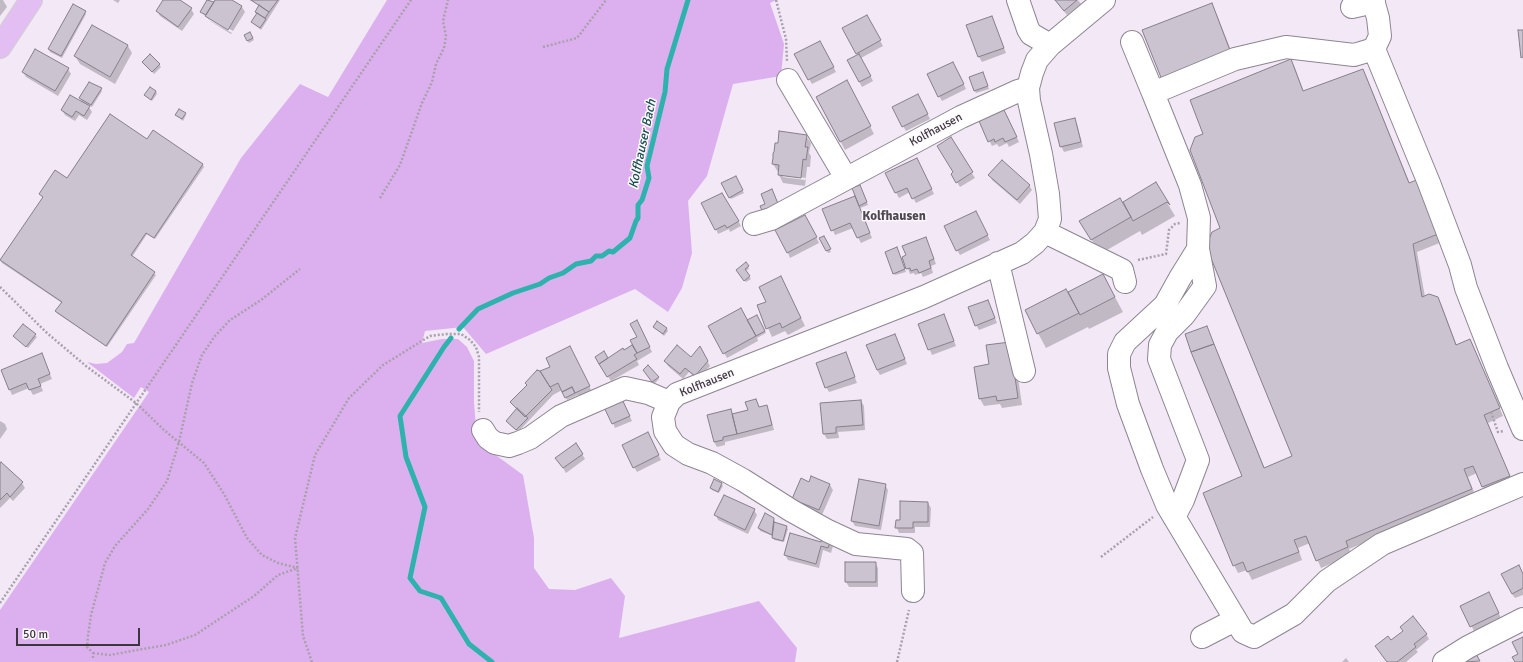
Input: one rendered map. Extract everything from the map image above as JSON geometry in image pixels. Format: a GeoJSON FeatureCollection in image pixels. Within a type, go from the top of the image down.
{"type":"FeatureCollection","features":[{"type":"Feature","properties":{"kind":"main road"},"geometry":{"type":"LineString","coordinates":[[0,47],[31,0]]}},
{"type":"Feature","properties":{"kind":"street"},"geometry":{"type":"LineString","coordinates":[[1018,0],[1028,29],[1032,34],[1050,44]]}},
{"type":"Feature","properties":{"kind":"street"},"geometry":{"type":"LineString","coordinates":[[1104,0],[1050,44],[1037,60],[1028,88],[1029,102],[1048,194],[1050,219],[1045,232],[1123,276]]}},
{"type":"Feature","properties":{"kind":"street"},"geometry":{"type":"LineString","coordinates":[[1352,7],[1373,1],[1380,36],[1374,49],[1429,183],[1460,265],[1466,288],[1497,368],[1523,429]]}},
{"type":"Feature","properties":{"kind":"street"},"geometry":{"type":"LineString","coordinates":[[1132,42],[1190,185],[1199,218],[1198,249],[1205,286],[1184,315],[1167,332],[1160,345],[1159,359],[1198,460],[1183,500],[1174,516]]}},
{"type":"Feature","properties":{"kind":"street"},"geometry":{"type":"LineString","coordinates":[[1153,93],[1235,59],[1286,47],[1354,55],[1374,49]]}},
{"type":"Feature","properties":{"kind":"street"},"geometry":{"type":"LineString","coordinates":[[788,80],[846,178]]}},
{"type":"Feature","properties":{"kind":"street","name":"Kolfhausen"},"geometry":{"type":"LineString","coordinates":[[754,224],[771,219],[961,117],[1018,91],[1028,88]]}},
{"type":"Feature","properties":{"kind":"street","name":"Kolfhausen"},"geometry":{"type":"LineString","coordinates":[[913,592],[912,553],[907,549],[856,544],[828,531],[792,511],[744,480],[712,463],[688,454],[674,445],[665,431],[663,418],[670,402],[677,394],[924,297],[1022,253],[1035,243],[1045,232]]}},
{"type":"Feature","properties":{"kind":"street"},"geometry":{"type":"LineString","coordinates":[[1198,249],[1165,305],[1125,342],[1119,354],[1119,368],[1128,404],[1152,470],[1167,505],[1243,632],[1254,637],[1294,614],[1327,581],[1382,544],[1523,484]]}},
{"type":"Feature","properties":{"kind":"street"},"geometry":{"type":"LineString","coordinates":[[998,263],[1024,371]]}},
{"type":"Feature","properties":{"kind":"street"},"geometry":{"type":"LineString","coordinates":[[483,430],[488,438],[495,443],[509,446],[518,444],[530,438],[561,416],[625,388],[648,393],[670,402]]}},
{"type":"Feature","properties":{"kind":"street"},"geometry":{"type":"LineString","coordinates":[[1444,662],[1468,647],[1523,618]]}},
{"type":"Feature","properties":{"kind":"street"},"geometry":{"type":"LineString","coordinates":[[1202,637],[1235,620]]}},
{"type":"Feature","properties":{"kind":"path"},"geometry":{"type":"LineString","coordinates":[[0,603],[411,0]]}},
{"type":"Feature","properties":{"kind":"path"},"geometry":{"type":"LineString","coordinates":[[380,198],[400,165],[422,103],[432,82],[436,64],[444,48],[446,36],[443,21],[448,0]]}},
{"type":"Feature","properties":{"kind":"path"},"geometry":{"type":"LineString","coordinates":[[542,47],[577,38],[606,0]]}},
{"type":"Feature","properties":{"kind":"path"},"geometry":{"type":"LineString","coordinates":[[776,0],[786,39],[788,80]]}},
{"type":"Feature","properties":{"kind":"path"},"geometry":{"type":"LineString","coordinates":[[1123,276],[1130,262],[1166,254],[1169,230],[1175,224]]}},
{"type":"Feature","properties":{"kind":"path"},"geometry":{"type":"LineString","coordinates":[[93,658],[93,654],[87,647],[88,636],[94,603],[106,563],[115,546],[148,509],[167,480],[179,442],[192,383],[202,355],[215,336],[230,320],[261,300],[300,269]]}},
{"type":"Feature","properties":{"kind":"path"},"geometry":{"type":"LineString","coordinates":[[0,287],[47,333],[86,366],[136,403],[164,430],[204,463],[224,494],[247,538],[262,555],[278,563],[298,568]]}},
{"type":"Feature","properties":{"kind":"path"},"geometry":{"type":"LineString","coordinates":[[312,662],[303,636],[295,538],[316,454],[348,398],[383,365],[430,336],[461,334],[470,340],[480,357],[478,402],[479,420],[483,430]]}},
{"type":"Feature","properties":{"kind":"path"},"geometry":{"type":"LineString","coordinates":[[1101,557],[1145,525]]}},
{"type":"Feature","properties":{"kind":"path"},"geometry":{"type":"LineString","coordinates":[[93,654],[110,655],[131,652],[166,645],[195,635],[254,596],[278,575],[298,568]]}},
{"type":"Feature","properties":{"kind":"path"},"geometry":{"type":"LineString","coordinates":[[897,662],[913,592]]}},
{"type":"Feature","properties":{"kind":"shaded area"},"geometry":{"type":"Polygon","coordinates":[[[387,0],[776,0],[770,3],[784,44],[781,76],[733,84],[707,176],[688,201],[692,253],[682,288],[668,312],[635,289],[486,354],[463,327],[425,331],[422,343],[442,339],[458,339],[467,347],[474,361],[474,403],[477,439],[482,445],[523,475],[534,538],[534,568],[549,589],[575,590],[611,578],[625,596],[619,638],[759,601],[797,648],[795,662],[0,662],[0,610],[149,392],[141,387],[134,398],[87,362],[96,364],[107,363],[122,352],[127,344],[134,343],[241,158],[300,84],[328,97],[387,0]]]}},
{"type":"Feature","properties":{"kind":"building"},"geometry":{"type":"Polygon","coordinates":[[[163,0],[180,0],[192,8],[178,27],[156,11],[163,0]]]}},
{"type":"Feature","properties":{"kind":"building"},"geometry":{"type":"Polygon","coordinates":[[[207,0],[214,2],[206,15],[200,12],[207,0]]]}},
{"type":"Feature","properties":{"kind":"building"},"geometry":{"type":"Polygon","coordinates":[[[215,0],[232,0],[242,6],[228,30],[205,16],[215,0]]]}},
{"type":"Feature","properties":{"kind":"building"},"geometry":{"type":"Polygon","coordinates":[[[251,0],[278,0],[269,12],[251,0]]]}},
{"type":"Feature","properties":{"kind":"building"},"geometry":{"type":"Polygon","coordinates":[[[1055,0],[1077,0],[1064,11],[1055,0]]]}},
{"type":"Feature","properties":{"kind":"building"},"geometry":{"type":"Polygon","coordinates":[[[1212,3],[1231,53],[1162,80],[1142,30],[1212,3]]]}},
{"type":"Feature","properties":{"kind":"building"},"geometry":{"type":"Polygon","coordinates":[[[73,4],[86,11],[61,56],[48,49],[73,4]]]}},
{"type":"Feature","properties":{"kind":"building"},"geometry":{"type":"Polygon","coordinates":[[[259,5],[269,12],[265,18],[255,12],[259,5]]]}},
{"type":"Feature","properties":{"kind":"building"},"geometry":{"type":"Polygon","coordinates":[[[257,13],[266,19],[260,28],[251,22],[257,13]]]}},
{"type":"Feature","properties":{"kind":"building"},"geometry":{"type":"Polygon","coordinates":[[[867,15],[881,40],[856,54],[842,28],[867,15]]]}},
{"type":"Feature","properties":{"kind":"building"},"geometry":{"type":"Polygon","coordinates":[[[992,16],[1004,48],[978,57],[966,25],[992,16]]]}},
{"type":"Feature","properties":{"kind":"building"},"geometry":{"type":"Polygon","coordinates":[[[92,25],[128,45],[110,77],[74,56],[92,25]]]}},
{"type":"Feature","properties":{"kind":"building"},"geometry":{"type":"Polygon","coordinates":[[[1518,30],[1523,30],[1523,57],[1521,58],[1518,30]]]}},
{"type":"Feature","properties":{"kind":"building"},"geometry":{"type":"Polygon","coordinates":[[[250,32],[253,38],[247,41],[244,35],[250,32]]]}},
{"type":"Feature","properties":{"kind":"building"},"geometry":{"type":"Polygon","coordinates":[[[820,41],[834,67],[808,80],[794,54],[820,41]]]}},
{"type":"Feature","properties":{"kind":"building"},"geometry":{"type":"Polygon","coordinates":[[[35,49],[69,68],[55,91],[22,72],[35,49]]]}},
{"type":"Feature","properties":{"kind":"building"},"geometry":{"type":"Polygon","coordinates":[[[150,54],[160,64],[152,72],[142,62],[150,54]]]}},
{"type":"Feature","properties":{"kind":"building"},"geometry":{"type":"Polygon","coordinates":[[[859,54],[871,76],[859,82],[847,60],[859,54]]]}},
{"type":"Feature","properties":{"kind":"building"},"geometry":{"type":"Polygon","coordinates":[[[1291,59],[1303,91],[1363,69],[1409,183],[1419,179],[1438,234],[1413,244],[1422,297],[1429,294],[1438,297],[1456,345],[1470,339],[1500,408],[1484,415],[1510,476],[1482,487],[1473,466],[1464,469],[1472,489],[1346,541],[1348,547],[1316,561],[1306,536],[1294,540],[1299,552],[1247,572],[1243,562],[1233,566],[1203,493],[1242,476],[1191,352],[1214,344],[1264,468],[1292,456],[1206,246],[1212,232],[1220,228],[1190,150],[1195,137],[1203,134],[1190,100],[1291,59]]]}},
{"type":"Feature","properties":{"kind":"building"},"geometry":{"type":"Polygon","coordinates":[[[953,62],[964,84],[938,97],[927,74],[953,62]]]}},
{"type":"Feature","properties":{"kind":"building"},"geometry":{"type":"Polygon","coordinates":[[[983,72],[988,86],[974,91],[969,77],[983,72]]]}},
{"type":"Feature","properties":{"kind":"building"},"geometry":{"type":"Polygon","coordinates":[[[847,80],[871,126],[840,142],[816,97],[847,80]]]}},
{"type":"Feature","properties":{"kind":"building"},"geometry":{"type":"Polygon","coordinates":[[[89,82],[102,88],[91,105],[79,98],[89,82]]]}},
{"type":"Feature","properties":{"kind":"building"},"geometry":{"type":"Polygon","coordinates":[[[150,87],[156,91],[151,100],[144,95],[150,87]]]}},
{"type":"Feature","properties":{"kind":"building"},"geometry":{"type":"Polygon","coordinates":[[[918,94],[928,114],[902,127],[892,107],[918,94]]]}},
{"type":"Feature","properties":{"kind":"building"},"geometry":{"type":"Polygon","coordinates":[[[70,95],[90,106],[84,116],[76,111],[72,117],[61,110],[70,95]]]}},
{"type":"Feature","properties":{"kind":"building"},"geometry":{"type":"Polygon","coordinates":[[[179,109],[186,113],[182,119],[175,115],[179,109]]]}},
{"type":"Feature","properties":{"kind":"building"},"geometry":{"type":"Polygon","coordinates":[[[1004,110],[1017,137],[1005,142],[1003,138],[995,142],[994,139],[988,142],[979,121],[1004,110]]]}},
{"type":"Feature","properties":{"kind":"building"},"geometry":{"type":"Polygon","coordinates":[[[110,114],[147,139],[153,130],[203,164],[154,238],[146,233],[131,255],[155,272],[106,346],[55,311],[62,302],[0,260],[43,197],[39,194],[55,170],[67,178],[110,114]]]}},
{"type":"Feature","properties":{"kind":"building"},"geometry":{"type":"Polygon","coordinates":[[[1075,118],[1081,142],[1060,147],[1054,123],[1075,118]]]}},
{"type":"Feature","properties":{"kind":"building"},"geometry":{"type":"Polygon","coordinates":[[[779,131],[807,135],[805,147],[808,147],[806,160],[803,159],[801,178],[778,175],[779,165],[772,164],[775,143],[778,143],[779,131]]]}},
{"type":"Feature","properties":{"kind":"building"},"geometry":{"type":"Polygon","coordinates":[[[951,137],[973,172],[956,183],[951,174],[953,172],[937,146],[951,137]]]}},
{"type":"Feature","properties":{"kind":"building"},"geometry":{"type":"Polygon","coordinates":[[[917,158],[932,189],[912,199],[907,188],[895,193],[885,173],[917,158]]]}},
{"type":"Feature","properties":{"kind":"building"},"geometry":{"type":"Polygon","coordinates":[[[1002,160],[1030,185],[1017,200],[988,175],[1002,160]]]}},
{"type":"Feature","properties":{"kind":"building"},"geometry":{"type":"Polygon","coordinates":[[[736,176],[743,190],[729,198],[721,183],[736,176]]]}},
{"type":"Feature","properties":{"kind":"building"},"geometry":{"type":"Polygon","coordinates":[[[1156,182],[1170,205],[1167,202],[1133,221],[1123,202],[1156,182]]]}},
{"type":"Feature","properties":{"kind":"building"},"geometry":{"type":"Polygon","coordinates":[[[860,185],[867,202],[859,206],[852,188],[860,185]]]}},
{"type":"Feature","properties":{"kind":"building"},"geometry":{"type":"Polygon","coordinates":[[[772,189],[779,206],[763,213],[760,206],[765,204],[761,194],[772,189]]]}},
{"type":"Feature","properties":{"kind":"building"},"geometry":{"type":"Polygon","coordinates":[[[722,193],[739,221],[727,228],[725,225],[715,230],[701,203],[722,193]]]}},
{"type":"Feature","properties":{"kind":"building"},"geometry":{"type":"Polygon","coordinates":[[[855,196],[870,233],[857,238],[850,223],[831,231],[822,209],[855,196]]]}},
{"type":"Feature","properties":{"kind":"building"},"geometry":{"type":"Polygon","coordinates":[[[1120,198],[1131,217],[1091,240],[1079,221],[1120,198]]]}},
{"type":"Feature","properties":{"kind":"building"},"geometry":{"type":"Polygon","coordinates":[[[976,211],[988,235],[956,251],[944,226],[976,211]]]}},
{"type":"Feature","properties":{"kind":"building"},"geometry":{"type":"Polygon","coordinates":[[[805,215],[817,237],[787,253],[775,230],[805,215]]]}},
{"type":"Feature","properties":{"kind":"building"},"geometry":{"type":"Polygon","coordinates":[[[824,236],[831,249],[826,251],[819,238],[824,236]]]}},
{"type":"Feature","properties":{"kind":"building"},"geometry":{"type":"Polygon","coordinates":[[[926,237],[934,259],[929,261],[931,268],[919,273],[917,269],[911,271],[910,268],[906,269],[902,257],[906,255],[902,246],[926,237]]]}},
{"type":"Feature","properties":{"kind":"building"},"geometry":{"type":"Polygon","coordinates":[[[897,247],[905,269],[893,274],[885,252],[897,247]]]}},
{"type":"Feature","properties":{"kind":"building"},"geometry":{"type":"Polygon","coordinates":[[[746,262],[749,266],[745,269],[750,276],[744,281],[736,270],[746,262]]]}},
{"type":"Feature","properties":{"kind":"building"},"geometry":{"type":"Polygon","coordinates":[[[1103,274],[1115,297],[1080,315],[1068,292],[1103,274]]]}},
{"type":"Feature","properties":{"kind":"building"},"geometry":{"type":"Polygon","coordinates":[[[781,276],[801,318],[782,328],[780,323],[766,329],[757,305],[766,302],[759,287],[781,276]]]}},
{"type":"Feature","properties":{"kind":"building"},"geometry":{"type":"Polygon","coordinates":[[[1066,289],[1079,313],[1037,334],[1025,310],[1066,289]]]}},
{"type":"Feature","properties":{"kind":"building"},"geometry":{"type":"Polygon","coordinates":[[[988,300],[995,318],[975,326],[968,307],[988,300]]]}},
{"type":"Feature","properties":{"kind":"building"},"geometry":{"type":"Polygon","coordinates":[[[741,308],[756,336],[723,354],[708,326],[741,308]]]}},
{"type":"Feature","properties":{"kind":"building"},"geometry":{"type":"Polygon","coordinates":[[[944,314],[954,341],[928,350],[918,324],[944,314]]]}},
{"type":"Feature","properties":{"kind":"building"},"geometry":{"type":"Polygon","coordinates":[[[757,315],[765,331],[756,336],[747,320],[757,315]]]}},
{"type":"Feature","properties":{"kind":"building"},"geometry":{"type":"Polygon","coordinates":[[[637,320],[650,347],[637,353],[630,340],[637,337],[630,324],[637,320]]]}},
{"type":"Feature","properties":{"kind":"building"},"geometry":{"type":"Polygon","coordinates":[[[657,321],[667,328],[663,334],[653,327],[657,321]]]}},
{"type":"Feature","properties":{"kind":"building"},"geometry":{"type":"Polygon","coordinates":[[[23,324],[36,334],[26,347],[13,336],[23,324]]]}},
{"type":"Feature","properties":{"kind":"building"},"geometry":{"type":"Polygon","coordinates":[[[1207,326],[1214,344],[1191,352],[1185,334],[1207,326]]]}},
{"type":"Feature","properties":{"kind":"building"},"geometry":{"type":"Polygon","coordinates":[[[895,334],[905,359],[877,370],[866,345],[895,334]]]}},
{"type":"Feature","properties":{"kind":"building"},"geometry":{"type":"Polygon","coordinates":[[[1010,342],[1018,398],[997,401],[996,396],[979,399],[974,367],[989,364],[986,345],[1010,342]]]}},
{"type":"Feature","properties":{"kind":"building"},"geometry":{"type":"Polygon","coordinates":[[[632,345],[637,353],[634,355],[637,359],[607,377],[599,364],[623,348],[624,350],[632,345]]]}},
{"type":"Feature","properties":{"kind":"building"},"geometry":{"type":"Polygon","coordinates":[[[677,345],[691,357],[700,346],[708,361],[695,376],[685,368],[680,374],[664,361],[677,345]]]}},
{"type":"Feature","properties":{"kind":"building"},"geometry":{"type":"Polygon","coordinates":[[[570,346],[590,386],[575,393],[572,387],[562,392],[558,383],[550,387],[540,371],[550,367],[546,358],[570,346]]]}},
{"type":"Feature","properties":{"kind":"building"},"geometry":{"type":"Polygon","coordinates":[[[604,351],[608,358],[599,364],[595,357],[604,351]]]}},
{"type":"Feature","properties":{"kind":"building"},"geometry":{"type":"Polygon","coordinates":[[[846,352],[855,377],[825,388],[816,363],[846,352]]]}},
{"type":"Feature","properties":{"kind":"building"},"geometry":{"type":"Polygon","coordinates":[[[42,353],[50,374],[38,379],[41,386],[29,390],[26,383],[9,390],[1,370],[42,353]]]}},
{"type":"Feature","properties":{"kind":"building"},"geometry":{"type":"Polygon","coordinates":[[[648,365],[659,377],[652,382],[643,370],[648,365]]]}},
{"type":"Feature","properties":{"kind":"building"},"geometry":{"type":"Polygon","coordinates":[[[537,370],[540,371],[552,390],[525,417],[510,402],[527,385],[525,383],[537,370]]]}},
{"type":"Feature","properties":{"kind":"building"},"geometry":{"type":"Polygon","coordinates":[[[572,387],[575,393],[565,398],[562,392],[572,387]]]}},
{"type":"Feature","properties":{"kind":"building"},"geometry":{"type":"Polygon","coordinates":[[[620,395],[630,416],[612,424],[602,403],[620,395]]]}},
{"type":"Feature","properties":{"kind":"building"},"geometry":{"type":"Polygon","coordinates":[[[756,399],[759,407],[767,405],[772,425],[737,434],[732,414],[748,410],[745,402],[756,399]]]}},
{"type":"Feature","properties":{"kind":"building"},"geometry":{"type":"Polygon","coordinates":[[[861,400],[863,425],[836,427],[836,433],[823,434],[820,403],[861,400]]]}},
{"type":"Feature","properties":{"kind":"building"},"geometry":{"type":"Polygon","coordinates":[[[517,408],[528,418],[516,430],[506,421],[517,408]]]}},
{"type":"Feature","properties":{"kind":"building"},"geometry":{"type":"Polygon","coordinates":[[[731,409],[737,434],[723,437],[723,440],[714,442],[707,415],[731,409]]]}},
{"type":"Feature","properties":{"kind":"building"},"geometry":{"type":"Polygon","coordinates":[[[648,432],[659,455],[633,468],[622,445],[648,432]]]}},
{"type":"Feature","properties":{"kind":"building"},"geometry":{"type":"Polygon","coordinates":[[[576,443],[583,454],[563,468],[555,458],[576,443]]]}},
{"type":"Feature","properties":{"kind":"building"},"geometry":{"type":"Polygon","coordinates":[[[1,462],[23,482],[10,497],[7,493],[0,500],[0,464],[1,462]]]}},
{"type":"Feature","properties":{"kind":"building"},"geometry":{"type":"Polygon","coordinates":[[[811,476],[830,484],[819,510],[792,499],[801,478],[809,482],[811,476]]]}},
{"type":"Feature","properties":{"kind":"building"},"geometry":{"type":"Polygon","coordinates":[[[714,479],[722,483],[718,492],[710,488],[714,479]]]}},
{"type":"Feature","properties":{"kind":"building"},"geometry":{"type":"Polygon","coordinates":[[[859,479],[886,484],[879,526],[851,521],[859,479]]]}},
{"type":"Feature","properties":{"kind":"building"},"geometry":{"type":"Polygon","coordinates":[[[724,495],[755,509],[745,530],[714,515],[724,495]]]}},
{"type":"Feature","properties":{"kind":"building"},"geometry":{"type":"Polygon","coordinates":[[[900,501],[928,502],[928,522],[913,522],[913,528],[895,528],[896,520],[900,520],[900,501]]]}},
{"type":"Feature","properties":{"kind":"building"},"geometry":{"type":"Polygon","coordinates":[[[765,513],[774,518],[772,535],[758,528],[765,513]]]}},
{"type":"Feature","properties":{"kind":"building"},"geometry":{"type":"Polygon","coordinates":[[[774,522],[787,526],[783,541],[772,538],[774,522]]]}},
{"type":"Feature","properties":{"kind":"building"},"geometry":{"type":"Polygon","coordinates":[[[790,533],[821,542],[822,538],[831,540],[828,548],[821,546],[816,564],[784,555],[790,533]]]}},
{"type":"Feature","properties":{"kind":"building"},"geometry":{"type":"Polygon","coordinates":[[[845,562],[876,562],[876,582],[845,582],[845,562]]]}},
{"type":"Feature","properties":{"kind":"building"},"geometry":{"type":"Polygon","coordinates":[[[1519,565],[1523,574],[1523,588],[1512,594],[1501,574],[1519,565]]]}},
{"type":"Feature","properties":{"kind":"building"},"geometry":{"type":"Polygon","coordinates":[[[1489,592],[1499,613],[1470,627],[1460,606],[1489,592]]]}},
{"type":"Feature","properties":{"kind":"building"},"geometry":{"type":"Polygon","coordinates":[[[1413,616],[1427,634],[1414,644],[1416,647],[1397,662],[1387,662],[1375,646],[1388,636],[1391,640],[1403,631],[1400,627],[1413,616]]]}},
{"type":"Feature","properties":{"kind":"building"},"geometry":{"type":"Polygon","coordinates":[[[1523,637],[1523,662],[1515,662],[1512,657],[1518,654],[1512,642],[1523,637]]]}},
{"type":"Feature","properties":{"kind":"building"},"geometry":{"type":"Polygon","coordinates":[[[1475,652],[1480,661],[1464,662],[1475,652]]]}},
{"type":"Feature","properties":{"kind":"waterway","name":"Kolfhauser Bach"},"geometry":{"type":"LineString","coordinates":[[459,329],[478,309],[513,293],[540,284],[549,278],[563,273],[576,264],[591,261],[596,256],[602,256],[609,251],[613,252],[630,238],[638,218],[638,205],[642,200],[649,178],[647,166],[665,92],[667,69],[688,0]]}},
{"type":"Feature","properties":{"kind":"waterway","name":"Kolfhauser Bach"},"geometry":{"type":"LineString","coordinates":[[451,338],[400,416],[406,457],[425,507],[410,578],[420,591],[441,598],[469,644],[492,662]]}},
{"type":"Feature","properties":{"kind":"district","name":"Kolfhausen"},"geometry":{"type":"Point","coordinates":[894,217]}}]}
